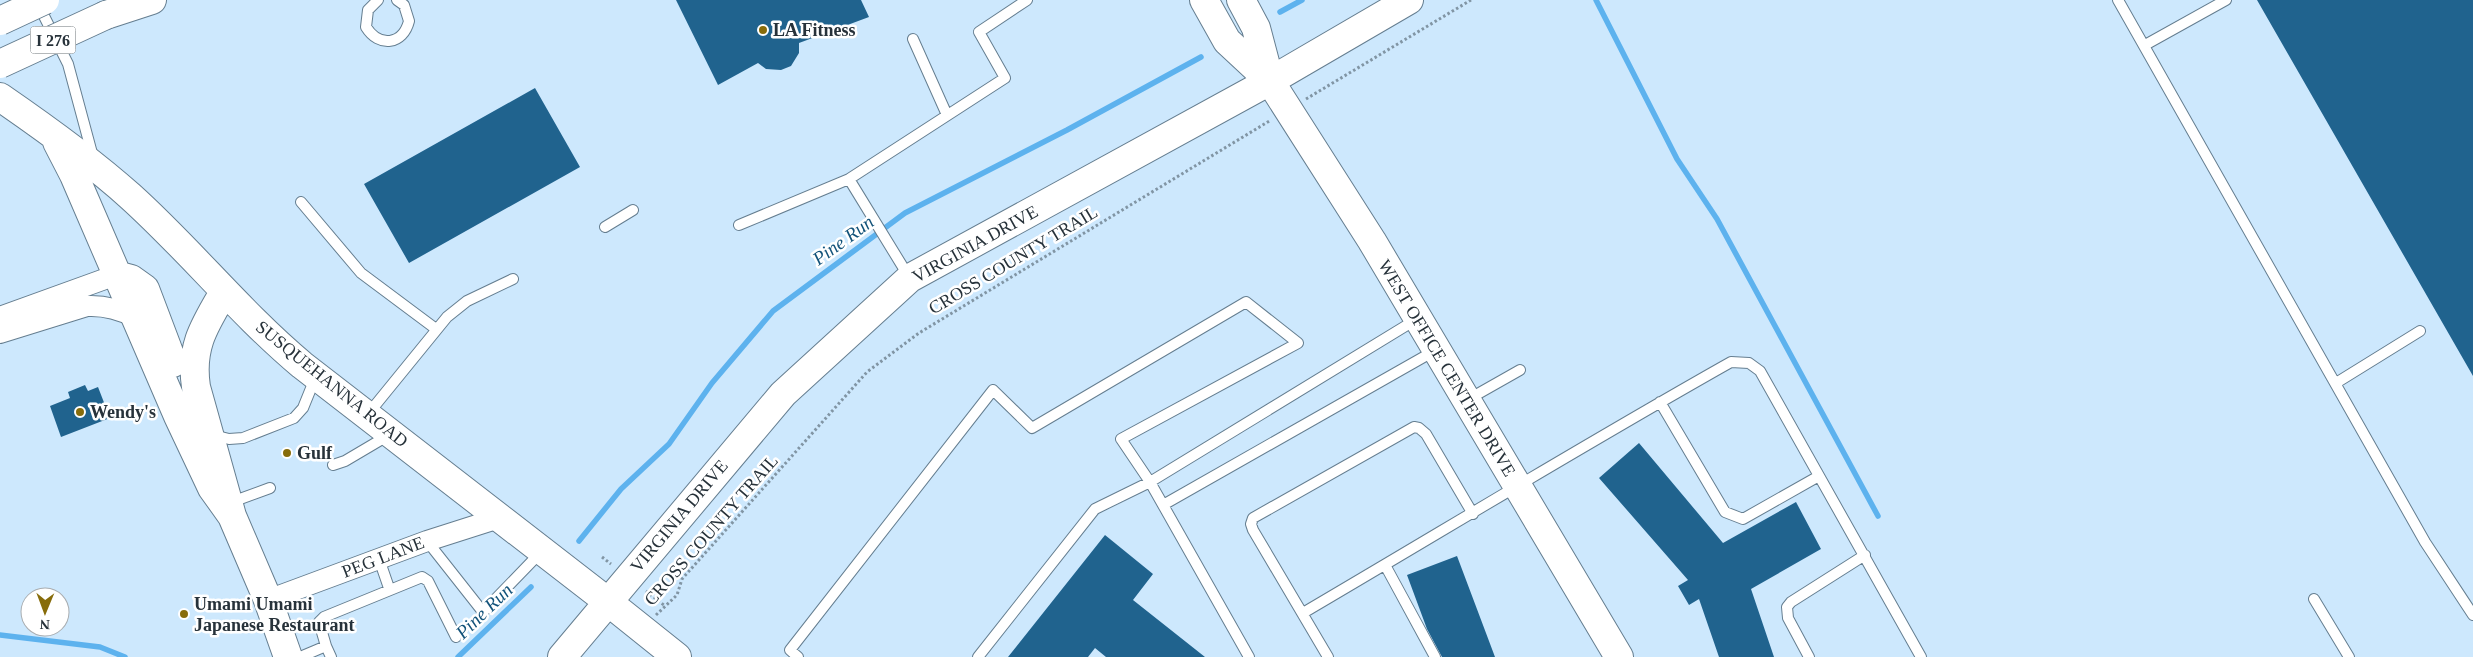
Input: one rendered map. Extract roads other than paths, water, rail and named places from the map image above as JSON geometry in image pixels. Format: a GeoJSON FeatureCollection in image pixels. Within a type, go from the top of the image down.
{"type":"FeatureCollection","features":[{"type":"Feature","properties":{"kind":"main road","name":"I 276"},"geometry":{"type":"LineString","coordinates":[[0,21],[45,0]]}},
{"type":"Feature","properties":{"kind":"main road","name":"I 276"},"geometry":{"type":"LineString","coordinates":[[0,64],[139,0]]}},
{"type":"Feature","properties":{"kind":"main road"},"geometry":{"type":"LineString","coordinates":[[106,15],[152,0]]}},
{"type":"Feature","properties":{"kind":"main road"},"geometry":{"type":"LineString","coordinates":[[1204,0],[1227,41],[1270,81]]}},
{"type":"Feature","properties":{"kind":"main road"},"geometry":{"type":"LineString","coordinates":[[1241,0],[1256,28],[1270,81]]}},
{"type":"Feature","properties":{"kind":"main road","name":"VIRGINIA DRIVE"},"geometry":{"type":"LineString","coordinates":[[562,657],[783,394],[910,278],[1270,81],[1409,0]]}},
{"type":"Feature","properties":{"kind":"main road","name":"WEST OFFICE CENTER DRIVE"},"geometry":{"type":"LineString","coordinates":[[1270,81],[1286,110],[1372,241],[1619,657]]}},
{"type":"Feature","properties":{"kind":"main road","name":"SUSQUEHANNA ROAD"},"geometry":{"type":"LineString","coordinates":[[0,97],[96,167],[131,197],[270,338],[316,376],[368,414],[677,657]]}},
{"type":"Feature","properties":{"kind":"main road"},"geometry":{"type":"LineString","coordinates":[[52,134],[74,175],[116,275],[212,488],[230,510]]}},
{"type":"Feature","properties":{"kind":"main road"},"geometry":{"type":"LineString","coordinates":[[116,275],[132,279],[145,289],[173,364],[202,408]]}},
{"type":"Feature","properties":{"kind":"main road"},"geometry":{"type":"LineString","coordinates":[[224,292],[197,342],[194,372],[230,510],[268,600],[288,657]]}},
{"type":"Feature","properties":{"kind":"street"},"geometry":{"type":"LineString","coordinates":[[0,317],[116,275]]}},
{"type":"Feature","properties":{"kind":"street"},"geometry":{"type":"LineString","coordinates":[[0,333],[87,306],[101,305],[118,309],[135,317]]}},
{"type":"Feature","properties":{"kind":"street","name":"PEG LANE"},"geometry":{"type":"LineString","coordinates":[[268,600],[427,541],[499,518]]}},
{"type":"Feature","properties":{"kind":"lane"},"geometry":{"type":"LineString","coordinates":[[36,0],[68,64],[96,167]]}},
{"type":"Feature","properties":{"kind":"lane"},"geometry":{"type":"LineString","coordinates":[[378,0],[368,10],[366,27],[378,39],[386,42],[395,41],[402,36],[409,21],[404,5],[397,0]]}},
{"type":"Feature","properties":{"kind":"lane"},"geometry":{"type":"LineString","coordinates":[[739,225],[849,179],[1004,78],[979,32],[1027,0]]}},
{"type":"Feature","properties":{"kind":"lane"},"geometry":{"type":"LineString","coordinates":[[2118,0],[2425,542],[2473,615]]}},
{"type":"Feature","properties":{"kind":"lane"},"geometry":{"type":"LineString","coordinates":[[2145,45],[2226,0]]}},
{"type":"Feature","properties":{"kind":"lane"},"geometry":{"type":"LineString","coordinates":[[912,39],[947,115]]}},
{"type":"Feature","properties":{"kind":"lane"},"geometry":{"type":"LineString","coordinates":[[849,179],[910,278]]}},
{"type":"Feature","properties":{"kind":"lane"},"geometry":{"type":"LineString","coordinates":[[301,202],[361,273],[436,329]]}},
{"type":"Feature","properties":{"kind":"lane"},"geometry":{"type":"LineString","coordinates":[[605,227],[633,210]]}},
{"type":"Feature","properties":{"kind":"lane"},"geometry":{"type":"LineString","coordinates":[[368,414],[436,329],[467,302],[512,280]]}},
{"type":"Feature","properties":{"kind":"lane"},"geometry":{"type":"LineString","coordinates":[[798,657],[790,650],[993,390],[1032,428],[1246,302],[1298,343],[1121,439],[1150,482],[1249,657]]}},
{"type":"Feature","properties":{"kind":"lane"},"geometry":{"type":"LineString","coordinates":[[978,657],[1095,509],[1150,482],[1418,318]]}},
{"type":"Feature","properties":{"kind":"lane"},"geometry":{"type":"LineString","coordinates":[[2336,383],[2420,331]]}},
{"type":"Feature","properties":{"kind":"lane"},"geometry":{"type":"LineString","coordinates":[[1163,505],[1437,350]]}},
{"type":"Feature","properties":{"kind":"lane"},"geometry":{"type":"LineString","coordinates":[[1303,613],[1474,514],[1584,445],[1731,362],[1749,363],[1760,371],[1921,657]]}},
{"type":"Feature","properties":{"kind":"lane"},"geometry":{"type":"LineString","coordinates":[[1466,400],[1520,370]]}},
{"type":"Feature","properties":{"kind":"lane"},"geometry":{"type":"LineString","coordinates":[[209,434],[229,439],[243,438],[294,418],[303,408],[316,376]]}},
{"type":"Feature","properties":{"kind":"lane"},"geometry":{"type":"LineString","coordinates":[[1660,402],[1725,512],[1743,519],[1819,476]]}},
{"type":"Feature","properties":{"kind":"lane"},"geometry":{"type":"LineString","coordinates":[[1328,657],[1253,530],[1252,521],[1256,516],[1414,426],[1426,434],[1474,514]]}},
{"type":"Feature","properties":{"kind":"lane"},"geometry":{"type":"LineString","coordinates":[[333,465],[345,461],[392,433]]}},
{"type":"Feature","properties":{"kind":"lane"},"geometry":{"type":"LineString","coordinates":[[230,510],[270,488]]}},
{"type":"Feature","properties":{"kind":"lane"},"geometry":{"type":"LineString","coordinates":[[427,541],[483,612],[542,551]]}},
{"type":"Feature","properties":{"kind":"lane"},"geometry":{"type":"LineString","coordinates":[[1809,657],[1788,618],[1787,607],[1799,597],[1865,555]]}},
{"type":"Feature","properties":{"kind":"lane"},"geometry":{"type":"LineString","coordinates":[[379,559],[390,588]]}},
{"type":"Feature","properties":{"kind":"lane"},"geometry":{"type":"LineString","coordinates":[[1385,565],[1435,657]]}},
{"type":"Feature","properties":{"kind":"lane"},"geometry":{"type":"LineString","coordinates":[[331,657],[319,622],[390,588],[422,577],[428,581],[456,637]]}},
{"type":"Feature","properties":{"kind":"lane"},"geometry":{"type":"LineString","coordinates":[[2314,599],[2349,657]]}},
{"type":"Feature","properties":{"kind":"lane"},"geometry":{"type":"LineString","coordinates":[[300,657],[326,646]]}},
{"type":"Feature","properties":{"kind":"waterway","name":"Pine Run"},"geometry":{"type":"LineString","coordinates":[[1280,12],[1302,0]]}},
{"type":"Feature","properties":{"kind":"waterway"},"geometry":{"type":"LineString","coordinates":[[1596,0],[1677,159],[1717,219],[1878,516]]}},
{"type":"Feature","properties":{"kind":"waterway","name":"Pine Run"},"geometry":{"type":"LineString","coordinates":[[579,541],[621,489],[669,444],[712,383],[773,311],[905,213],[1067,130],[1201,57]]}},
{"type":"Feature","properties":{"kind":"waterway","name":"Pine Run"},"geometry":{"type":"LineString","coordinates":[[458,657],[531,587]]}},
{"type":"Feature","properties":{"kind":"waterway","name":"Pine Run"},"geometry":{"type":"LineString","coordinates":[[0,635],[100,647],[125,657]]}},
{"type":"Feature","properties":{"kind":"place","name":"LA Fitness"},"geometry":{"type":"Point","coordinates":[763,30]}},
{"type":"Feature","properties":{"kind":"place","name":"Wendy's"},"geometry":{"type":"Point","coordinates":[80,412]}},
{"type":"Feature","properties":{"kind":"place","name":"Gulf"},"geometry":{"type":"Point","coordinates":[287,453]}},
{"type":"Feature","properties":{"kind":"place","name":"Umami Umami Japanese Restaurant"},"geometry":{"type":"Point","coordinates":[184,614]}}]}
